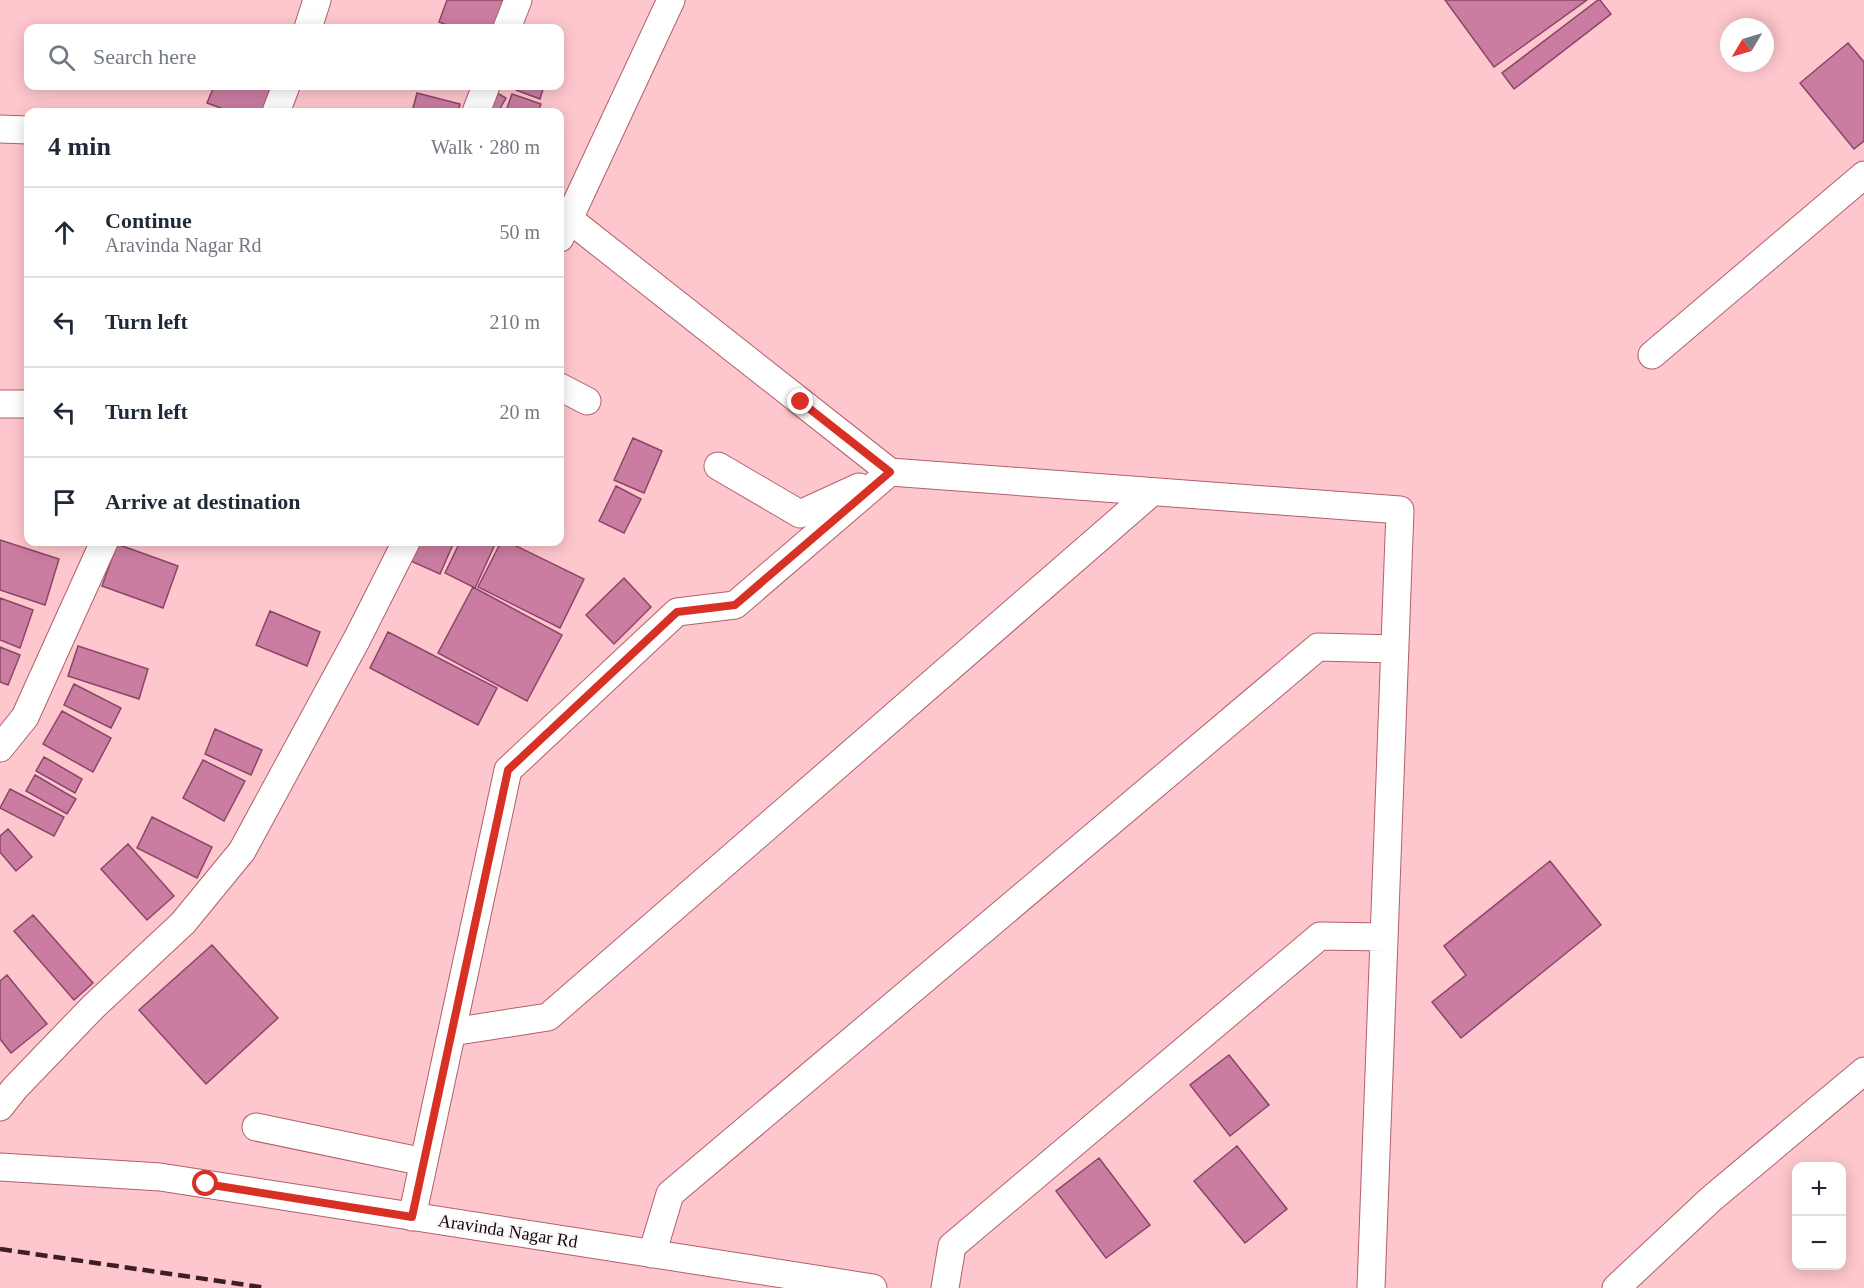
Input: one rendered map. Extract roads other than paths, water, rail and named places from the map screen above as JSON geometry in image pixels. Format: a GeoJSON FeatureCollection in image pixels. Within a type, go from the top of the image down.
{"type":"FeatureCollection","features":[{"type":"Feature","properties":{"kind":"street"},"geometry":{"type":"LineString","coordinates":[[309,24],[317,0]]}},
{"type":"Feature","properties":{"kind":"street"},"geometry":{"type":"LineString","coordinates":[[509,24],[518,0]]}},
{"type":"Feature","properties":{"kind":"street"},"geometry":{"type":"LineString","coordinates":[[671,0],[564,229],[890,472]]}},
{"type":"Feature","properties":{"kind":"street"},"geometry":{"type":"LineString","coordinates":[[278,108],[284,90]]}},
{"type":"Feature","properties":{"kind":"street"},"geometry":{"type":"LineString","coordinates":[[478,108],[484,90]]}},
{"type":"Feature","properties":{"kind":"street"},"geometry":{"type":"LineString","coordinates":[[0,129],[24,130]]}},
{"type":"Feature","properties":{"kind":"street"},"geometry":{"type":"LineString","coordinates":[[1652,355],[1864,175]]}},
{"type":"Feature","properties":{"kind":"street"},"geometry":{"type":"LineString","coordinates":[[564,389],[587,401]]}},
{"type":"Feature","properties":{"kind":"street"},"geometry":{"type":"LineString","coordinates":[[0,404],[24,404]]}},
{"type":"Feature","properties":{"kind":"street"},"geometry":{"type":"LineString","coordinates":[[718,466],[800,514],[890,472],[1400,510],[1371,1288]]}},
{"type":"Feature","properties":{"kind":"street"},"geometry":{"type":"LineString","coordinates":[[412,1217],[508,770],[677,612],[735,605],[890,472]]}},
{"type":"Feature","properties":{"kind":"street"},"geometry":{"type":"LineString","coordinates":[[452,1032],[548,1017],[1152,492]]}},
{"type":"Feature","properties":{"kind":"street"},"geometry":{"type":"LineString","coordinates":[[0,748],[26,717],[102,546]]}},
{"type":"Feature","properties":{"kind":"street"},"geometry":{"type":"LineString","coordinates":[[0,1107],[15,1088],[93,1007],[183,923],[242,851],[357,639],[404,546]]}},
{"type":"Feature","properties":{"kind":"street"},"geometry":{"type":"LineString","coordinates":[[651,1254],[670,1194],[1318,647],[1395,649]]}},
{"type":"Feature","properties":{"kind":"street"},"geometry":{"type":"LineString","coordinates":[[945,1288],[952,1246],[1320,936],[1384,937]]}},
{"type":"Feature","properties":{"kind":"street"},"geometry":{"type":"LineString","coordinates":[[1616,1288],[1711,1198],[1864,1071]]}},
{"type":"Feature","properties":{"kind":"street"},"geometry":{"type":"LineString","coordinates":[[256,1126],[424,1162]]}},
{"type":"Feature","properties":{"kind":"street","name":"Aravinda Nagar Rd"},"geometry":{"type":"LineString","coordinates":[[0,1167],[160,1177],[873,1288]]}},
{"type":"Feature","properties":{"kind":"railway"},"geometry":{"type":"LineString","coordinates":[[0,1249],[267,1288]]}}]}
